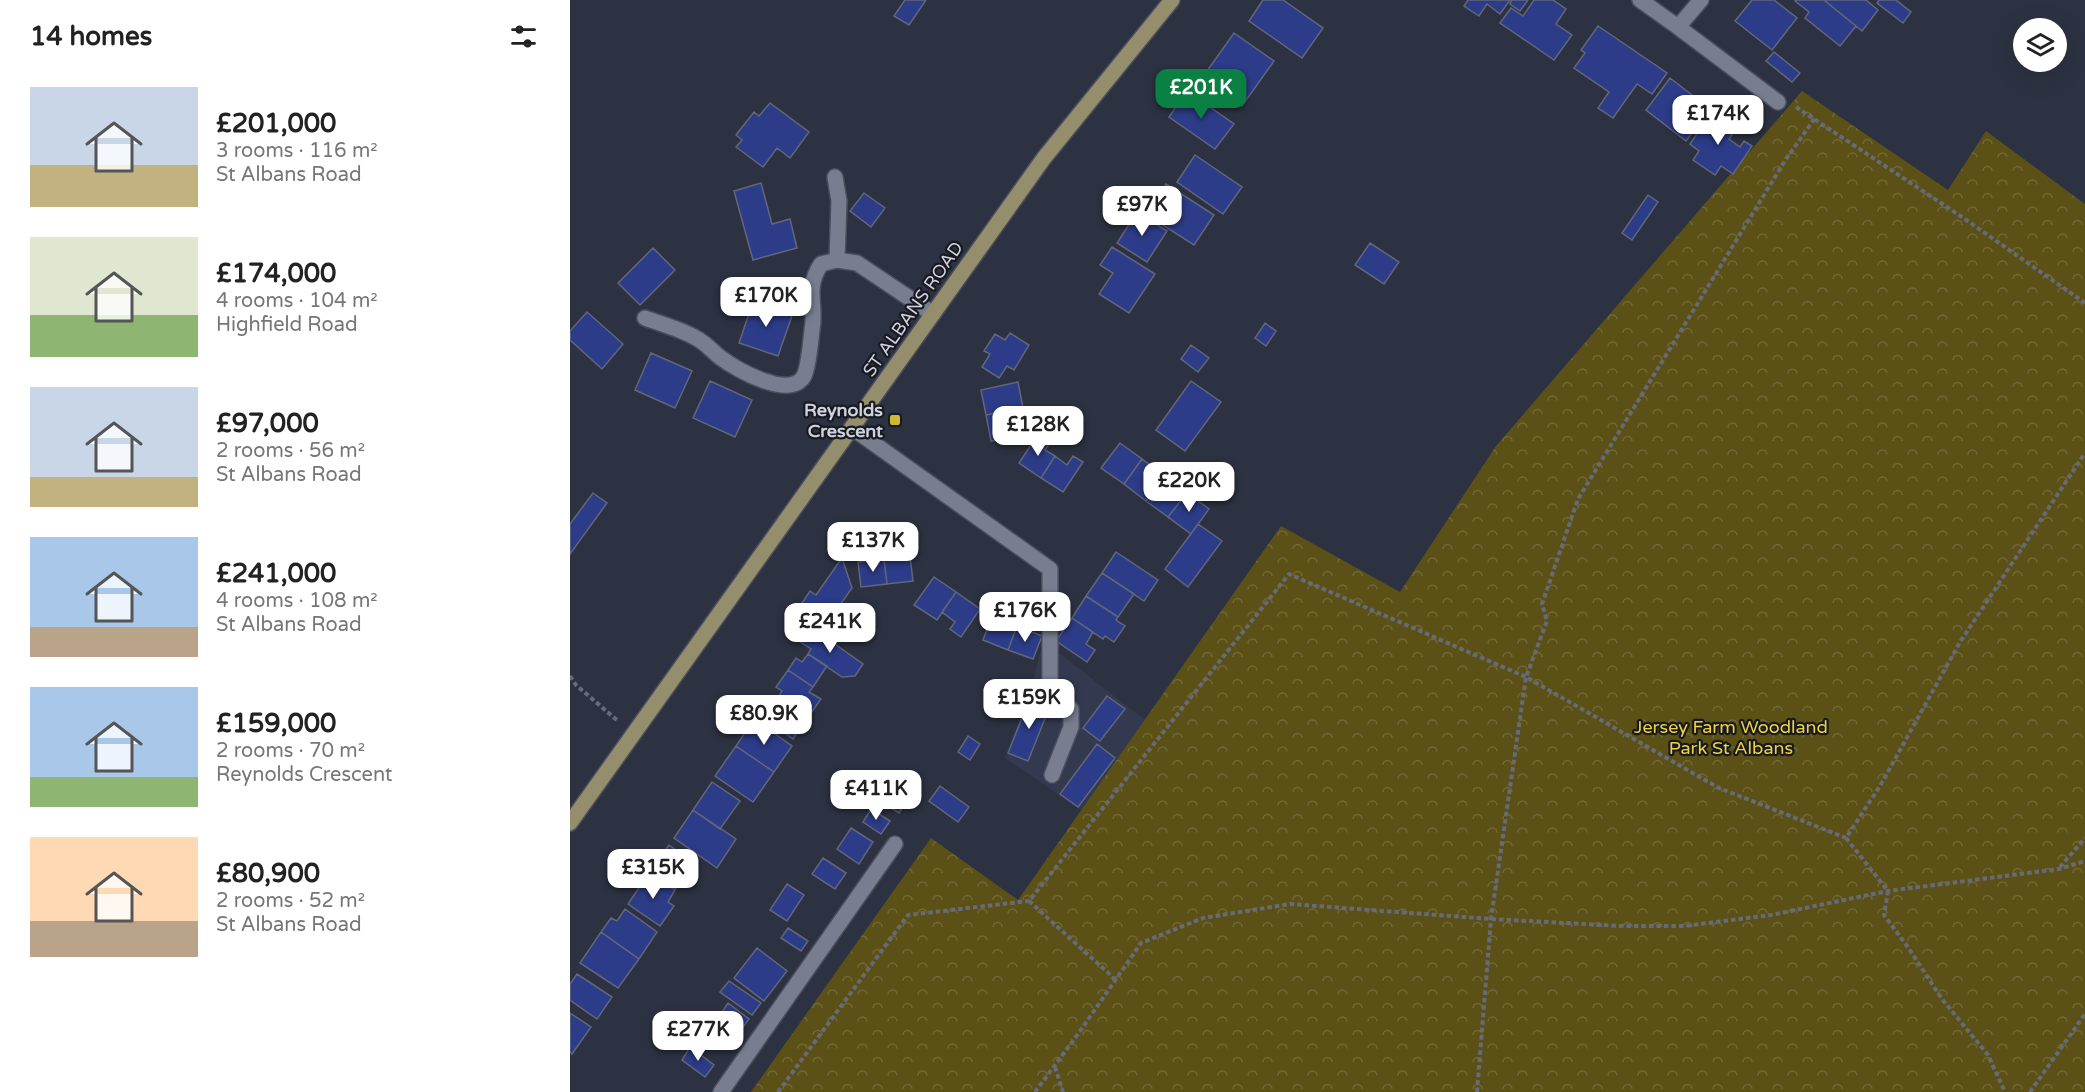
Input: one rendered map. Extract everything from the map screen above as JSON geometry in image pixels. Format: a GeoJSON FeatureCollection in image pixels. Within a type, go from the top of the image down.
{"type":"FeatureCollection","features":[{"type":"Feature","properties":{"kind":"main road","name":"ST ALBANS ROAD"},"geometry":{"type":"LineString","coordinates":[[570,823],[1044,158],[1172,0]]}},
{"type":"Feature","properties":{"kind":"street"},"geometry":{"type":"LineString","coordinates":[[1640,0],[1779,102]]}},
{"type":"Feature","properties":{"kind":"street"},"geometry":{"type":"LineString","coordinates":[[1678,27],[1701,0]]}},
{"type":"Feature","properties":{"kind":"street"},"geometry":{"type":"LineString","coordinates":[[835,177],[839,201],[837,260]]}},
{"type":"Feature","properties":{"kind":"street"},"geometry":{"type":"LineString","coordinates":[[645,318],[697,338],[722,359],[755,378],[782,386],[796,384],[804,375],[813,325],[811,297],[813,277],[821,264],[837,260],[858,263],[933,314]]}},
{"type":"Feature","properties":{"kind":"street"},"geometry":{"type":"LineString","coordinates":[[852,428],[1050,569],[1050,688],[1071,709],[1071,727],[1052,775]]}},
{"type":"Feature","properties":{"kind":"street"},"geometry":{"type":"LineString","coordinates":[[721,1092],[895,844]]}},
{"type":"Feature","properties":{"kind":"path"},"geometry":{"type":"LineString","coordinates":[[1779,102],[1791,103],[1815,118],[2085,303]]}},
{"type":"Feature","properties":{"kind":"path"},"geometry":{"type":"LineString","coordinates":[[1478,1092],[1491,919],[1526,677],[1547,621],[1542,604],[1578,499],[1786,159],[1815,118]]}},
{"type":"Feature","properties":{"kind":"path"},"geometry":{"type":"LineString","coordinates":[[1846,838],[1880,786],[1960,642],[2085,453]]}},
{"type":"Feature","properties":{"kind":"path"},"geometry":{"type":"LineString","coordinates":[[778,1092],[908,915],[1029,901],[1289,574],[1526,677],[1719,788],[1846,838],[1888,891],[1884,915],[1942,999],[1988,1055],[2005,1092]]}},
{"type":"Feature","properties":{"kind":"path"},"geometry":{"type":"LineString","coordinates":[[570,676],[576,685],[633,734]]}},
{"type":"Feature","properties":{"kind":"path"},"geometry":{"type":"LineString","coordinates":[[2059,868],[2085,838]]}},
{"type":"Feature","properties":{"kind":"path"},"geometry":{"type":"LineString","coordinates":[[1035,1092],[1142,943],[1203,918],[1290,904],[1491,919],[1621,926],[1685,926],[1772,915],[1888,891],[2059,868],[2085,861]]}},
{"type":"Feature","properties":{"kind":"path"},"geometry":{"type":"LineString","coordinates":[[1029,901],[1116,980]]}},
{"type":"Feature","properties":{"kind":"path"},"geometry":{"type":"LineString","coordinates":[[2030,1092],[2085,1014]]}},
{"type":"Feature","properties":{"kind":"path"},"geometry":{"type":"LineString","coordinates":[[1055,1066],[1064,1092]]}},
{"type":"Feature","properties":{"kind":"shaded area"},"geometry":{"type":"Polygon","coordinates":[[[1045,633],[1055,650],[1145,720],[1081,810],[1005,758],[1032,685],[1045,633]]]}},
{"type":"Feature","properties":{"kind":"green space","name":"Jersey Farm Woodland Park St Albans"},"geometry":{"type":"Polygon","coordinates":[[[1802,91],[1948,190],[1986,131],[2085,204],[2085,1092],[751,1092],[931,838],[1018,900],[1281,526],[1400,592],[1496,446],[1802,91]]]}},
{"type":"Feature","properties":{"kind":"building"},"geometry":{"type":"Polygon","coordinates":[[[905,0],[926,0],[909,25],[894,16],[905,0]]]}},
{"type":"Feature","properties":{"kind":"building"},"geometry":{"type":"Polygon","coordinates":[[[1263,0],[1283,0],[1323,28],[1302,58],[1249,21],[1263,0]]]}},
{"type":"Feature","properties":{"kind":"building"},"geometry":{"type":"Polygon","coordinates":[[[1468,0],[1510,0],[1500,14],[1487,4],[1479,16],[1464,6],[1468,0]]]}},
{"type":"Feature","properties":{"kind":"building"},"geometry":{"type":"Polygon","coordinates":[[[1512,0],[1528,0],[1520,11],[1510,4],[1512,0]]]}},
{"type":"Feature","properties":{"kind":"building"},"geometry":{"type":"Polygon","coordinates":[[[1534,0],[1553,0],[1566,9],[1556,24],[1572,35],[1554,60],[1500,23],[1511,8],[1523,16],[1534,0]]]}},
{"type":"Feature","properties":{"kind":"building"},"geometry":{"type":"Polygon","coordinates":[[[1752,0],[1774,0],[1797,18],[1772,50],[1735,21],[1752,0]]]}},
{"type":"Feature","properties":{"kind":"building"},"geometry":{"type":"Polygon","coordinates":[[[1796,0],[1824,0],[1856,26],[1840,46],[1805,18],[1809,12],[1796,0]]]}},
{"type":"Feature","properties":{"kind":"building"},"geometry":{"type":"Polygon","coordinates":[[[1824,0],[1866,0],[1878,10],[1862,31],[1824,0]]]}},
{"type":"Feature","properties":{"kind":"building"},"geometry":{"type":"Polygon","coordinates":[[[1879,0],[1896,0],[1911,12],[1903,23],[1877,3],[1879,0]]]}},
{"type":"Feature","properties":{"kind":"building"},"geometry":{"type":"Polygon","coordinates":[[[1598,26],[1667,73],[1652,94],[1637,84],[1613,118],[1598,108],[1609,92],[1574,68],[1585,53],[1581,50],[1598,26]]]}},
{"type":"Feature","properties":{"kind":"building"},"geometry":{"type":"Polygon","coordinates":[[[1234,33],[1274,61],[1242,106],[1202,78],[1234,33]]]}},
{"type":"Feature","properties":{"kind":"building"},"geometry":{"type":"Polygon","coordinates":[[[1774,52],[1800,73],[1792,82],[1766,61],[1774,52]]]}},
{"type":"Feature","properties":{"kind":"building"},"geometry":{"type":"Polygon","coordinates":[[[1670,78],[1692,95],[1683,106],[1702,120],[1686,141],[1646,110],[1670,78]]]}},
{"type":"Feature","properties":{"kind":"building"},"geometry":{"type":"Polygon","coordinates":[[[1187,91],[1234,124],[1215,149],[1169,117],[1187,91]]]}},
{"type":"Feature","properties":{"kind":"building"},"geometry":{"type":"Polygon","coordinates":[[[770,103],[809,132],[790,158],[777,148],[763,167],[736,147],[742,140],[736,135],[754,112],[759,116],[770,103]]]}},
{"type":"Feature","properties":{"kind":"building"},"geometry":{"type":"Polygon","coordinates":[[[1712,112],[1736,129],[1729,139],[1740,147],[1744,141],[1752,146],[1733,174],[1721,166],[1715,175],[1693,160],[1699,151],[1690,144],[1712,112]]]}},
{"type":"Feature","properties":{"kind":"building"},"geometry":{"type":"Polygon","coordinates":[[[1195,155],[1242,187],[1223,214],[1177,182],[1195,155]]]}},
{"type":"Feature","properties":{"kind":"building"},"geometry":{"type":"Polygon","coordinates":[[[761,183],[772,224],[790,219],[797,248],[753,260],[734,191],[761,183]]]}},
{"type":"Feature","properties":{"kind":"building"},"geometry":{"type":"Polygon","coordinates":[[[1166,184],[1214,215],[1194,245],[1147,215],[1166,184]]]}},
{"type":"Feature","properties":{"kind":"building"},"geometry":{"type":"Polygon","coordinates":[[[864,193],[885,208],[871,227],[850,211],[864,193]]]}},
{"type":"Feature","properties":{"kind":"building"},"geometry":{"type":"Polygon","coordinates":[[[1648,195],[1658,202],[1632,240],[1622,233],[1648,195]]]}},
{"type":"Feature","properties":{"kind":"building"},"geometry":{"type":"Polygon","coordinates":[[[1137,212],[1167,231],[1147,262],[1117,243],[1137,212]]]}},
{"type":"Feature","properties":{"kind":"building"},"geometry":{"type":"Polygon","coordinates":[[[1370,243],[1399,262],[1384,284],[1355,265],[1370,243]]]}},
{"type":"Feature","properties":{"kind":"building"},"geometry":{"type":"Polygon","coordinates":[[[1112,247],[1155,274],[1129,313],[1099,294],[1113,273],[1100,265],[1112,247]]]}},
{"type":"Feature","properties":{"kind":"building"},"geometry":{"type":"Polygon","coordinates":[[[653,248],[675,270],[640,305],[618,283],[653,248]]]}},
{"type":"Feature","properties":{"kind":"building"},"geometry":{"type":"Polygon","coordinates":[[[754,299],[793,313],[778,356],[739,343],[754,299]]]}},
{"type":"Feature","properties":{"kind":"building"},"geometry":{"type":"Polygon","coordinates":[[[587,312],[623,344],[602,369],[570,340],[570,331],[587,312]]]}},
{"type":"Feature","properties":{"kind":"building"},"geometry":{"type":"Polygon","coordinates":[[[1265,323],[1276,331],[1266,346],[1255,338],[1265,323]]]}},
{"type":"Feature","properties":{"kind":"building"},"geometry":{"type":"Polygon","coordinates":[[[1010,333],[1029,345],[1014,370],[1007,366],[999,378],[982,367],[990,354],[984,351],[995,334],[1005,340],[1010,333]]]}},
{"type":"Feature","properties":{"kind":"building"},"geometry":{"type":"Polygon","coordinates":[[[1191,345],[1209,358],[1198,372],[1181,359],[1191,345]]]}},
{"type":"Feature","properties":{"kind":"building"},"geometry":{"type":"Polygon","coordinates":[[[651,353],[692,371],[675,408],[635,390],[651,353]]]}},
{"type":"Feature","properties":{"kind":"building"},"geometry":{"type":"Polygon","coordinates":[[[710,381],[752,400],[735,437],[693,418],[710,381]]]}},
{"type":"Feature","properties":{"kind":"building"},"geometry":{"type":"Polygon","coordinates":[[[1191,381],[1221,402],[1185,451],[1156,430],[1191,381]]]}},
{"type":"Feature","properties":{"kind":"building"},"geometry":{"type":"Polygon","coordinates":[[[1018,382],[1023,408],[986,415],[981,390],[1018,382]]]}},
{"type":"Feature","properties":{"kind":"building"},"geometry":{"type":"Polygon","coordinates":[[[1011,410],[1014,425],[1026,422],[1028,434],[991,441],[986,415],[1011,410]]]}},
{"type":"Feature","properties":{"kind":"building"},"geometry":{"type":"Polygon","coordinates":[[[1040,434],[1051,441],[1045,450],[1055,456],[1041,478],[1019,463],[1040,434]]]}},
{"type":"Feature","properties":{"kind":"building"},"geometry":{"type":"Polygon","coordinates":[[[1120,443],[1142,459],[1124,484],[1101,468],[1120,443]]]}},
{"type":"Feature","properties":{"kind":"building"},"geometry":{"type":"Polygon","coordinates":[[[1055,456],[1067,465],[1073,456],[1083,462],[1063,492],[1041,478],[1055,456]]]}},
{"type":"Feature","properties":{"kind":"building"},"geometry":{"type":"Polygon","coordinates":[[[1142,459],[1165,476],[1146,501],[1124,484],[1142,459]]]}},
{"type":"Feature","properties":{"kind":"building"},"geometry":{"type":"Polygon","coordinates":[[[1165,476],[1187,493],[1168,517],[1146,501],[1165,476]]]}},
{"type":"Feature","properties":{"kind":"building"},"geometry":{"type":"Polygon","coordinates":[[[593,493],[607,503],[570,554],[570,524],[593,493]]]}},
{"type":"Feature","properties":{"kind":"building"},"geometry":{"type":"Polygon","coordinates":[[[1187,493],[1209,509],[1191,534],[1168,517],[1187,493]]]}},
{"type":"Feature","properties":{"kind":"building"},"geometry":{"type":"Polygon","coordinates":[[[1198,524],[1222,541],[1188,587],[1165,569],[1198,524]]]}},
{"type":"Feature","properties":{"kind":"building"},"geometry":{"type":"Polygon","coordinates":[[[1116,552],[1158,580],[1144,601],[1102,573],[1116,552]]]}},
{"type":"Feature","properties":{"kind":"building"},"geometry":{"type":"Polygon","coordinates":[[[910,556],[913,581],[887,584],[884,559],[910,556]]]}},
{"type":"Feature","properties":{"kind":"building"},"geometry":{"type":"Polygon","coordinates":[[[842,558],[852,588],[831,624],[802,603],[810,591],[816,595],[842,558]]]}},
{"type":"Feature","properties":{"kind":"building"},"geometry":{"type":"Polygon","coordinates":[[[884,559],[887,584],[861,587],[858,562],[884,559]]]}},
{"type":"Feature","properties":{"kind":"building"},"geometry":{"type":"Polygon","coordinates":[[[1102,573],[1134,594],[1118,617],[1086,596],[1102,573]]]}},
{"type":"Feature","properties":{"kind":"building"},"geometry":{"type":"Polygon","coordinates":[[[934,577],[956,592],[937,620],[914,605],[934,577]]]}},
{"type":"Feature","properties":{"kind":"building"},"geometry":{"type":"Polygon","coordinates":[[[956,592],[980,609],[961,637],[950,629],[955,622],[942,612],[956,592]]]}},
{"type":"Feature","properties":{"kind":"building"},"geometry":{"type":"Polygon","coordinates":[[[1086,596],[1118,617],[1116,620],[1125,626],[1114,642],[1105,636],[1103,639],[1072,618],[1086,596]]]}},
{"type":"Feature","properties":{"kind":"building"},"geometry":{"type":"Polygon","coordinates":[[[992,616],[1017,626],[1008,650],[983,640],[992,616]]]}},
{"type":"Feature","properties":{"kind":"building"},"geometry":{"type":"Polygon","coordinates":[[[1072,618],[1093,632],[1086,644],[1095,650],[1087,662],[1056,641],[1072,618]]]}},
{"type":"Feature","properties":{"kind":"building"},"geometry":{"type":"Polygon","coordinates":[[[809,626],[863,664],[855,676],[842,677],[808,654],[811,649],[799,641],[809,626]]]}},
{"type":"Feature","properties":{"kind":"building"},"geometry":{"type":"Polygon","coordinates":[[[1017,626],[1042,636],[1033,659],[1008,650],[1017,626]]]}},
{"type":"Feature","properties":{"kind":"building"},"geometry":{"type":"Polygon","coordinates":[[[808,654],[827,666],[813,687],[788,670],[796,658],[802,662],[808,654]]]}},
{"type":"Feature","properties":{"kind":"building"},"geometry":{"type":"Polygon","coordinates":[[[788,670],[813,687],[809,692],[821,699],[809,716],[779,696],[782,691],[776,687],[788,670]]]}},
{"type":"Feature","properties":{"kind":"building"},"geometry":{"type":"Polygon","coordinates":[[[779,696],[809,716],[793,739],[758,714],[767,701],[773,705],[779,696]]]}},
{"type":"Feature","properties":{"kind":"building"},"geometry":{"type":"Polygon","coordinates":[[[1107,696],[1125,709],[1100,741],[1083,728],[1107,696]]]}},
{"type":"Feature","properties":{"kind":"building"},"geometry":{"type":"Polygon","coordinates":[[[1030,698],[1050,706],[1028,761],[1008,753],[1030,698]]]}},
{"type":"Feature","properties":{"kind":"building"},"geometry":{"type":"Polygon","coordinates":[[[754,719],[792,746],[774,772],[736,746],[754,719]]]}},
{"type":"Feature","properties":{"kind":"building"},"geometry":{"type":"Polygon","coordinates":[[[968,736],[980,744],[970,760],[958,752],[968,736]]]}},
{"type":"Feature","properties":{"kind":"building"},"geometry":{"type":"Polygon","coordinates":[[[1097,744],[1115,758],[1078,807],[1060,794],[1097,744]]]}},
{"type":"Feature","properties":{"kind":"building"},"geometry":{"type":"Polygon","coordinates":[[[736,746],[774,772],[753,802],[715,776],[736,746]]]}},
{"type":"Feature","properties":{"kind":"building"},"geometry":{"type":"Polygon","coordinates":[[[880,775],[890,782],[879,799],[868,792],[880,775]]]}},
{"type":"Feature","properties":{"kind":"building"},"geometry":{"type":"Polygon","coordinates":[[[895,781],[912,793],[899,813],[881,802],[895,781]]]}},
{"type":"Feature","properties":{"kind":"building"},"geometry":{"type":"Polygon","coordinates":[[[712,782],[740,801],[720,829],[693,810],[712,782]]]}},
{"type":"Feature","properties":{"kind":"building"},"geometry":{"type":"Polygon","coordinates":[[[940,786],[969,807],[958,822],[929,801],[940,786]]]}},
{"type":"Feature","properties":{"kind":"building"},"geometry":{"type":"Polygon","coordinates":[[[871,809],[890,821],[881,834],[863,822],[871,809]]]}},
{"type":"Feature","properties":{"kind":"building"},"geometry":{"type":"Polygon","coordinates":[[[693,810],[736,839],[717,868],[674,838],[693,810]]]}},
{"type":"Feature","properties":{"kind":"building"},"geometry":{"type":"Polygon","coordinates":[[[851,828],[873,842],[859,864],[837,849],[851,828]]]}},
{"type":"Feature","properties":{"kind":"building"},"geometry":{"type":"Polygon","coordinates":[[[669,845],[694,863],[675,890],[649,873],[669,845]]]}},
{"type":"Feature","properties":{"kind":"building"},"geometry":{"type":"Polygon","coordinates":[[[823,858],[846,873],[835,889],[812,874],[823,858]]]}},
{"type":"Feature","properties":{"kind":"building"},"geometry":{"type":"Polygon","coordinates":[[[649,873],[675,890],[668,902],[674,906],[660,926],[628,904],[649,873]]]}},
{"type":"Feature","properties":{"kind":"building"},"geometry":{"type":"Polygon","coordinates":[[[787,884],[804,895],[787,921],[770,910],[787,884]]]}},
{"type":"Feature","properties":{"kind":"building"},"geometry":{"type":"Polygon","coordinates":[[[625,909],[657,932],[639,959],[601,932],[611,918],[617,921],[625,909]]]}},
{"type":"Feature","properties":{"kind":"building"},"geometry":{"type":"Polygon","coordinates":[[[788,928],[808,941],[801,951],[781,938],[788,928]]]}},
{"type":"Feature","properties":{"kind":"building"},"geometry":{"type":"Polygon","coordinates":[[[601,932],[639,959],[618,988],[580,963],[601,932]]]}},
{"type":"Feature","properties":{"kind":"building"},"geometry":{"type":"Polygon","coordinates":[[[757,948],[787,971],[764,1001],[734,978],[757,948]]]}},
{"type":"Feature","properties":{"kind":"building"},"geometry":{"type":"Polygon","coordinates":[[[577,974],[612,997],[597,1019],[570,1000],[570,984],[577,974]]]}},
{"type":"Feature","properties":{"kind":"building"},"geometry":{"type":"Polygon","coordinates":[[[729,981],[761,1003],[752,1015],[720,992],[729,981]]]}},
{"type":"Feature","properties":{"kind":"building"},"geometry":{"type":"Polygon","coordinates":[[[728,1003],[749,1019],[741,1030],[720,1015],[728,1003]]]}},
{"type":"Feature","properties":{"kind":"building"},"geometry":{"type":"Polygon","coordinates":[[[570,1013],[591,1027],[572,1054],[570,1052],[570,1013]]]}},
{"type":"Feature","properties":{"kind":"building"},"geometry":{"type":"Polygon","coordinates":[[[714,1018],[736,1034],[727,1048],[704,1031],[714,1018]]]}},
{"type":"Feature","properties":{"kind":"building"},"geometry":{"type":"Polygon","coordinates":[[[690,1047],[714,1065],[705,1077],[682,1060],[690,1047]]]}},
{"type":"Feature","properties":{"kind":"place","name":"Reynolds Crescent"},"geometry":{"type":"Point","coordinates":[895,420]}}]}
